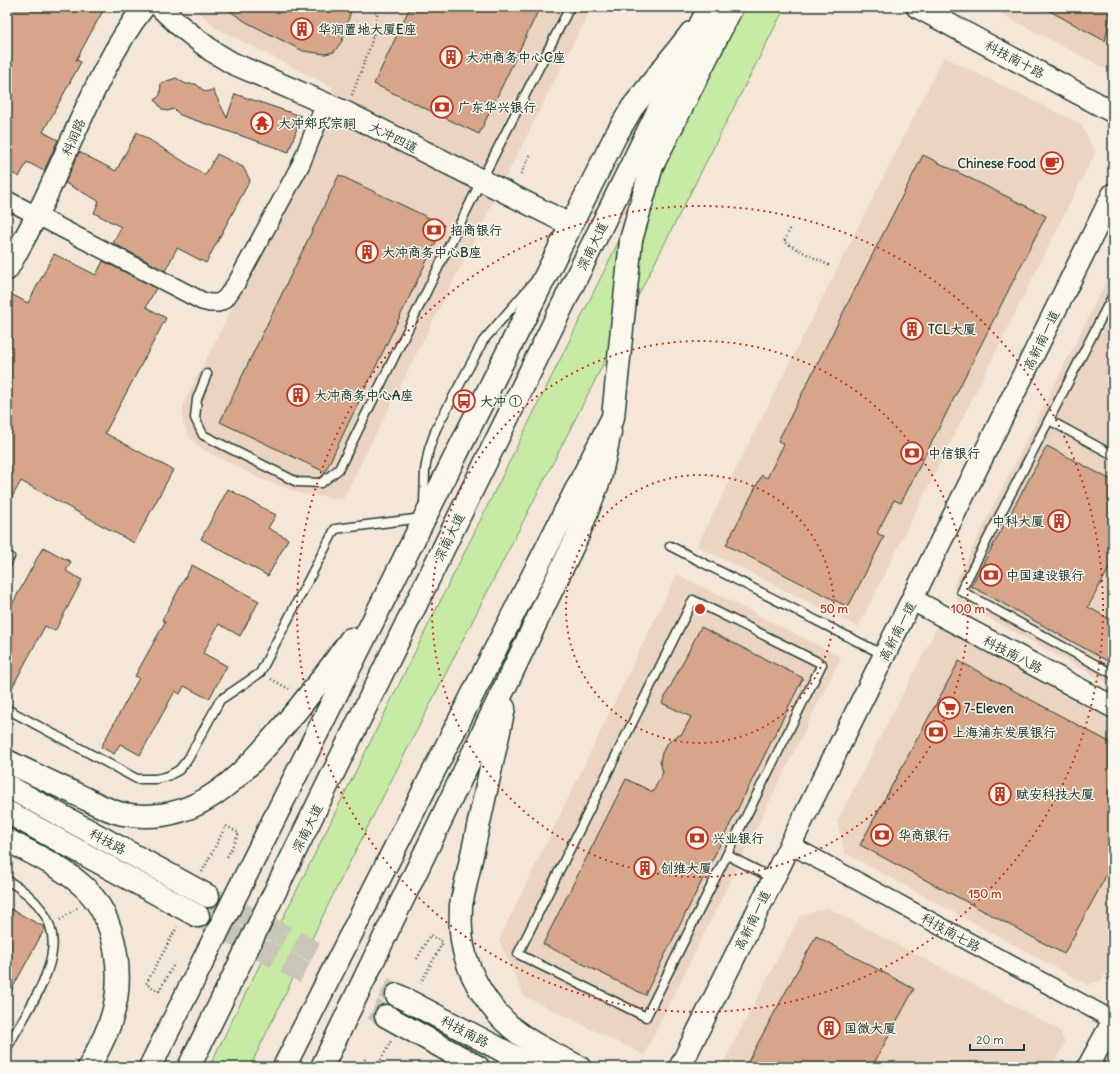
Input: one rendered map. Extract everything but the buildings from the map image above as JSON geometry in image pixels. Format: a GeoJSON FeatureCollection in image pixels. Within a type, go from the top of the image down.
{"type":"FeatureCollection","features":[{"type":"Feature","properties":{"kind":"main road"},"geometry":{"type":"LineString","coordinates":[[322,1067],[578,535],[600,478],[613,417],[631,240],[652,166],[732,7]]}},
{"type":"Feature","properties":{"kind":"main road"},"geometry":{"type":"LineString","coordinates":[[150,1067],[395,575],[623,123],[707,9]]}},
{"type":"Feature","properties":{"kind":"main road","name":"深南大道"},"geometry":{"type":"LineString","coordinates":[[189,1067],[707,9]]}},
{"type":"Feature","properties":{"kind":"main road"},"geometry":{"type":"LineString","coordinates":[[284,1067],[613,417]]}},
{"type":"Feature","properties":{"kind":"main road"},"geometry":{"type":"LineString","coordinates":[[7,761],[122,814],[164,815],[187,810],[208,799],[230,783],[252,763],[314,689],[395,575]]}},
{"type":"Feature","properties":{"kind":"main road"},"geometry":{"type":"LineString","coordinates":[[510,676],[498,737],[469,863],[461,905],[461,931],[467,959],[476,982],[490,1003],[504,1019],[526,1039],[579,1067]]}},
{"type":"Feature","properties":{"kind":"main road","name":"科技路"},"geometry":{"type":"LineString","coordinates":[[7,786],[208,896]]}},
{"type":"Feature","properties":{"kind":"main road","name":"科技路"},"geometry":{"type":"LineString","coordinates":[[7,812],[198,916]]}},
{"type":"Feature","properties":{"kind":"main road"},"geometry":{"type":"LineString","coordinates":[[7,840],[64,872],[84,887],[93,897],[104,916],[116,951],[117,987],[111,1020],[90,1067]]}},
{"type":"Feature","properties":{"kind":"main road","name":"科技南路"},"geometry":{"type":"LineString","coordinates":[[397,995],[534,1067]]}},
{"type":"Feature","properties":{"kind":"main road"},"geometry":{"type":"LineString","coordinates":[[180,1067],[218,1010]]}},
{"type":"Feature","properties":{"kind":"main road","name":"科技南路"},"geometry":{"type":"LineString","coordinates":[[386,1016],[478,1067]]}},
{"type":"Feature","properties":{"kind":"street","name":"科润路"},"geometry":{"type":"LineString","coordinates":[[7,270],[36,216],[94,91],[109,63],[144,7]]}},
{"type":"Feature","properties":{"kind":"street","name":"大冲四道"},"geometry":{"type":"LineString","coordinates":[[160,7],[185,30],[212,51],[232,63],[345,112],[571,225]]}},
{"type":"Feature","properties":{"kind":"street","name":"科技南十路"},"geometry":{"type":"LineString","coordinates":[[918,7],[1113,112]]}},
{"type":"Feature","properties":{"kind":"street"},"geometry":{"type":"LineString","coordinates":[[7,200],[202,301],[218,303],[225,299],[236,282],[291,184],[309,146],[325,104]]}},
{"type":"Feature","properties":{"kind":"street","name":"高新南一道"},"geometry":{"type":"LineString","coordinates":[[680,1067],[772,878],[913,600],[1113,194]]}},
{"type":"Feature","properties":{"kind":"street","name":"科技南八路"},"geometry":{"type":"LineString","coordinates":[[913,600],[1113,707]]}},
{"type":"Feature","properties":{"kind":"street","name":"科技南七路"},"geometry":{"type":"LineString","coordinates":[[789,844],[1113,1021]]}},
{"type":"Feature","properties":{"kind":"street"},"geometry":{"type":"LineString","coordinates":[[1088,1067],[1113,1021]]}},
{"type":"Feature","properties":{"kind":"lane"},"geometry":{"type":"LineString","coordinates":[[207,374],[197,399],[195,418],[203,435],[297,482],[321,483],[339,469],[481,181],[570,7]]}},
{"type":"Feature","properties":{"kind":"lane"},"geometry":{"type":"LineString","coordinates":[[7,709],[137,779],[156,779],[168,776],[179,770],[188,759],[220,700],[260,673],[336,529],[424,518],[425,470],[429,449],[436,429],[483,341],[519,297],[551,265]]}},
{"type":"Feature","properties":{"kind":"lane"},"geometry":{"type":"LineString","coordinates":[[1113,295],[962,591],[1113,674]]}},
{"type":"Feature","properties":{"kind":"lane"},"geometry":{"type":"LineString","coordinates":[[1049,420],[1113,455]]}},
{"type":"Feature","properties":{"kind":"lane"},"geometry":{"type":"LineString","coordinates":[[670,546],[885,655]]}},
{"type":"Feature","properties":{"kind":"lane"},"geometry":{"type":"LineString","coordinates":[[693,600],[822,664],[727,855],[646,1018],[518,954],[693,600]]}},
{"type":"Feature","properties":{"kind":"lane"},"geometry":{"type":"LineString","coordinates":[[727,855],[772,878]]}},
{"type":"Feature","properties":{"kind":"lane"},"geometry":{"type":"LineString","coordinates":[[7,880],[26,892],[41,908],[51,926],[54,942],[52,957],[46,976],[7,1048]]}},
{"type":"Feature","properties":{"kind":"path"},"geometry":{"type":"LineString","coordinates":[[345,112],[371,44],[379,7]]}},
{"type":"Feature","properties":{"kind":"path"},"geometry":{"type":"LineString","coordinates":[[520,174],[530,155]]}},
{"type":"Feature","properties":{"kind":"path"},"geometry":{"type":"LineString","coordinates":[[790,229],[784,242],[830,266]]}},
{"type":"Feature","properties":{"kind":"path"},"geometry":{"type":"LineString","coordinates":[[260,673],[290,689]]}},
{"type":"Feature","properties":{"kind":"path"},"geometry":{"type":"LineString","coordinates":[[201,873],[226,826],[239,833],[226,859]]}},
{"type":"Feature","properties":{"kind":"path"},"geometry":{"type":"LineString","coordinates":[[51,926],[93,897]]}},
{"type":"Feature","properties":{"kind":"path"},"geometry":{"type":"LineString","coordinates":[[173,966],[159,991],[146,984],[178,925]]}},
{"type":"Feature","properties":{"kind":"path"},"geometry":{"type":"LineString","coordinates":[[417,959],[430,935],[443,942],[420,984]]}},
{"type":"Feature","properties":{"kind":"path"},"geometry":{"type":"LineString","coordinates":[[377,1067],[392,1040]]}},
{"type":"Feature","properties":{"kind":"path"},"geometry":{"type":"LineString","coordinates":[[360,1067],[366,1057]]}},
{"type":"Feature","properties":{"kind":"shaded area"},"geometry":{"type":"Polygon","coordinates":[[[194,7],[592,7],[343,499],[300,493],[259,478],[203,449],[190,438],[183,423],[183,406],[283,208],[334,94],[332,87],[216,28],[194,7]]]}},
{"type":"Feature","properties":{"kind":"shaded area"},"geometry":{"type":"Polygon","coordinates":[[[988,7],[1113,7],[1113,71],[1110,71],[988,7]]]}},
{"type":"Feature","properties":{"kind":"shaded area","name":"TCL大厦"},"geometry":{"type":"Polygon","coordinates":[[[944,57],[1081,124],[1095,153],[858,627],[697,546],[944,57]]]}},
{"type":"Feature","properties":{"kind":"shaded area"},"geometry":{"type":"Polygon","coordinates":[[[1113,268],[1113,686],[958,601],[954,585],[1113,268]]]}},
{"type":"Feature","properties":{"kind":"shaded area","name":"创维大厦"},"geometry":{"type":"Polygon","coordinates":[[[677,574],[841,657],[644,1055],[524,996],[499,940],[677,574]]]}},
{"type":"Feature","properties":{"kind":"shaded area","name":"赋安科技大厦"},"geometry":{"type":"Polygon","coordinates":[[[938,626],[1113,720],[1113,960],[1102,980],[1088,985],[845,853],[837,821],[938,626]]]}},
{"type":"Feature","properties":{"kind":"shaded area"},"geometry":{"type":"Polygon","coordinates":[[[828,908],[1058,1029],[1065,1043],[1052,1067],[721,1067],[800,916],[828,908]]]}},
{"type":"Feature","properties":{"kind":"green space"},"geometry":{"type":"Polygon","coordinates":[[[735,7],[785,7],[334,893],[250,1067],[209,1067],[735,7]]]}},
{"type":"Feature","properties":{"kind":"tunnel"},"geometry":{"type":"LineString","coordinates":[[208,896],[397,995]]}},
{"type":"Feature","properties":{"kind":"tunnel"},"geometry":{"type":"LineString","coordinates":[[198,916],[386,1016]]}},
{"type":"Feature","properties":{"kind":"place","name":"华润置地大厦E座"},"geometry":{"type":"Point","coordinates":[302,29]}},
{"type":"Feature","properties":{"kind":"place","name":"大冲商务中心C座"},"geometry":{"type":"Point","coordinates":[451,57]}},
{"type":"Feature","properties":{"kind":"place","name":"广东华兴银行"},"geometry":{"type":"Point","coordinates":[442,107]}},
{"type":"Feature","properties":{"kind":"place","name":"大冲郑氏宗祠"},"geometry":{"type":"Point","coordinates":[262,123]}},
{"type":"Feature","properties":{"kind":"place","name":"Chinese Food"},"geometry":{"type":"Point","coordinates":[1052,163]}},
{"type":"Feature","properties":{"kind":"place","name":"招商银行"},"geometry":{"type":"Point","coordinates":[434,230]}},
{"type":"Feature","properties":{"kind":"place","name":"大冲商务中心B座"},"geometry":{"type":"Point","coordinates":[367,252]}},
{"type":"Feature","properties":{"kind":"place","name":"TCL大厦"},"geometry":{"type":"Point","coordinates":[912,329]}},
{"type":"Feature","properties":{"kind":"place","name":"大冲商务中心A座"},"geometry":{"type":"Point","coordinates":[298,395]}},
{"type":"Feature","properties":{"kind":"place","name":"大冲 ①"},"geometry":{"type":"Point","coordinates":[464,401]}},
{"type":"Feature","properties":{"kind":"place","name":"中信银行"},"geometry":{"type":"Point","coordinates":[912,453]}},
{"type":"Feature","properties":{"kind":"place","name":"中科大厦"},"geometry":{"type":"Point","coordinates":[1059,521]}},
{"type":"Feature","properties":{"kind":"place","name":"中国建设银行"},"geometry":{"type":"Point","coordinates":[991,575]}},
{"type":"Feature","properties":{"kind":"place","name":"7-Eleven"},"geometry":{"type":"Point","coordinates":[949,708]}},
{"type":"Feature","properties":{"kind":"place","name":"上海浦东发展银行"},"geometry":{"type":"Point","coordinates":[936,732]}},
{"type":"Feature","properties":{"kind":"place","name":"赋安科技大厦"},"geometry":{"type":"Point","coordinates":[1000,794]}},
{"type":"Feature","properties":{"kind":"place","name":"华商银行"},"geometry":{"type":"Point","coordinates":[882,835]}},
{"type":"Feature","properties":{"kind":"place","name":"兴业银行"},"geometry":{"type":"Point","coordinates":[697,838]}},
{"type":"Feature","properties":{"kind":"place","name":"创维大厦"},"geometry":{"type":"Point","coordinates":[645,868]}},
{"type":"Feature","properties":{"kind":"place","name":"国微大厦"},"geometry":{"type":"Point","coordinates":[829,1028]}}]}
